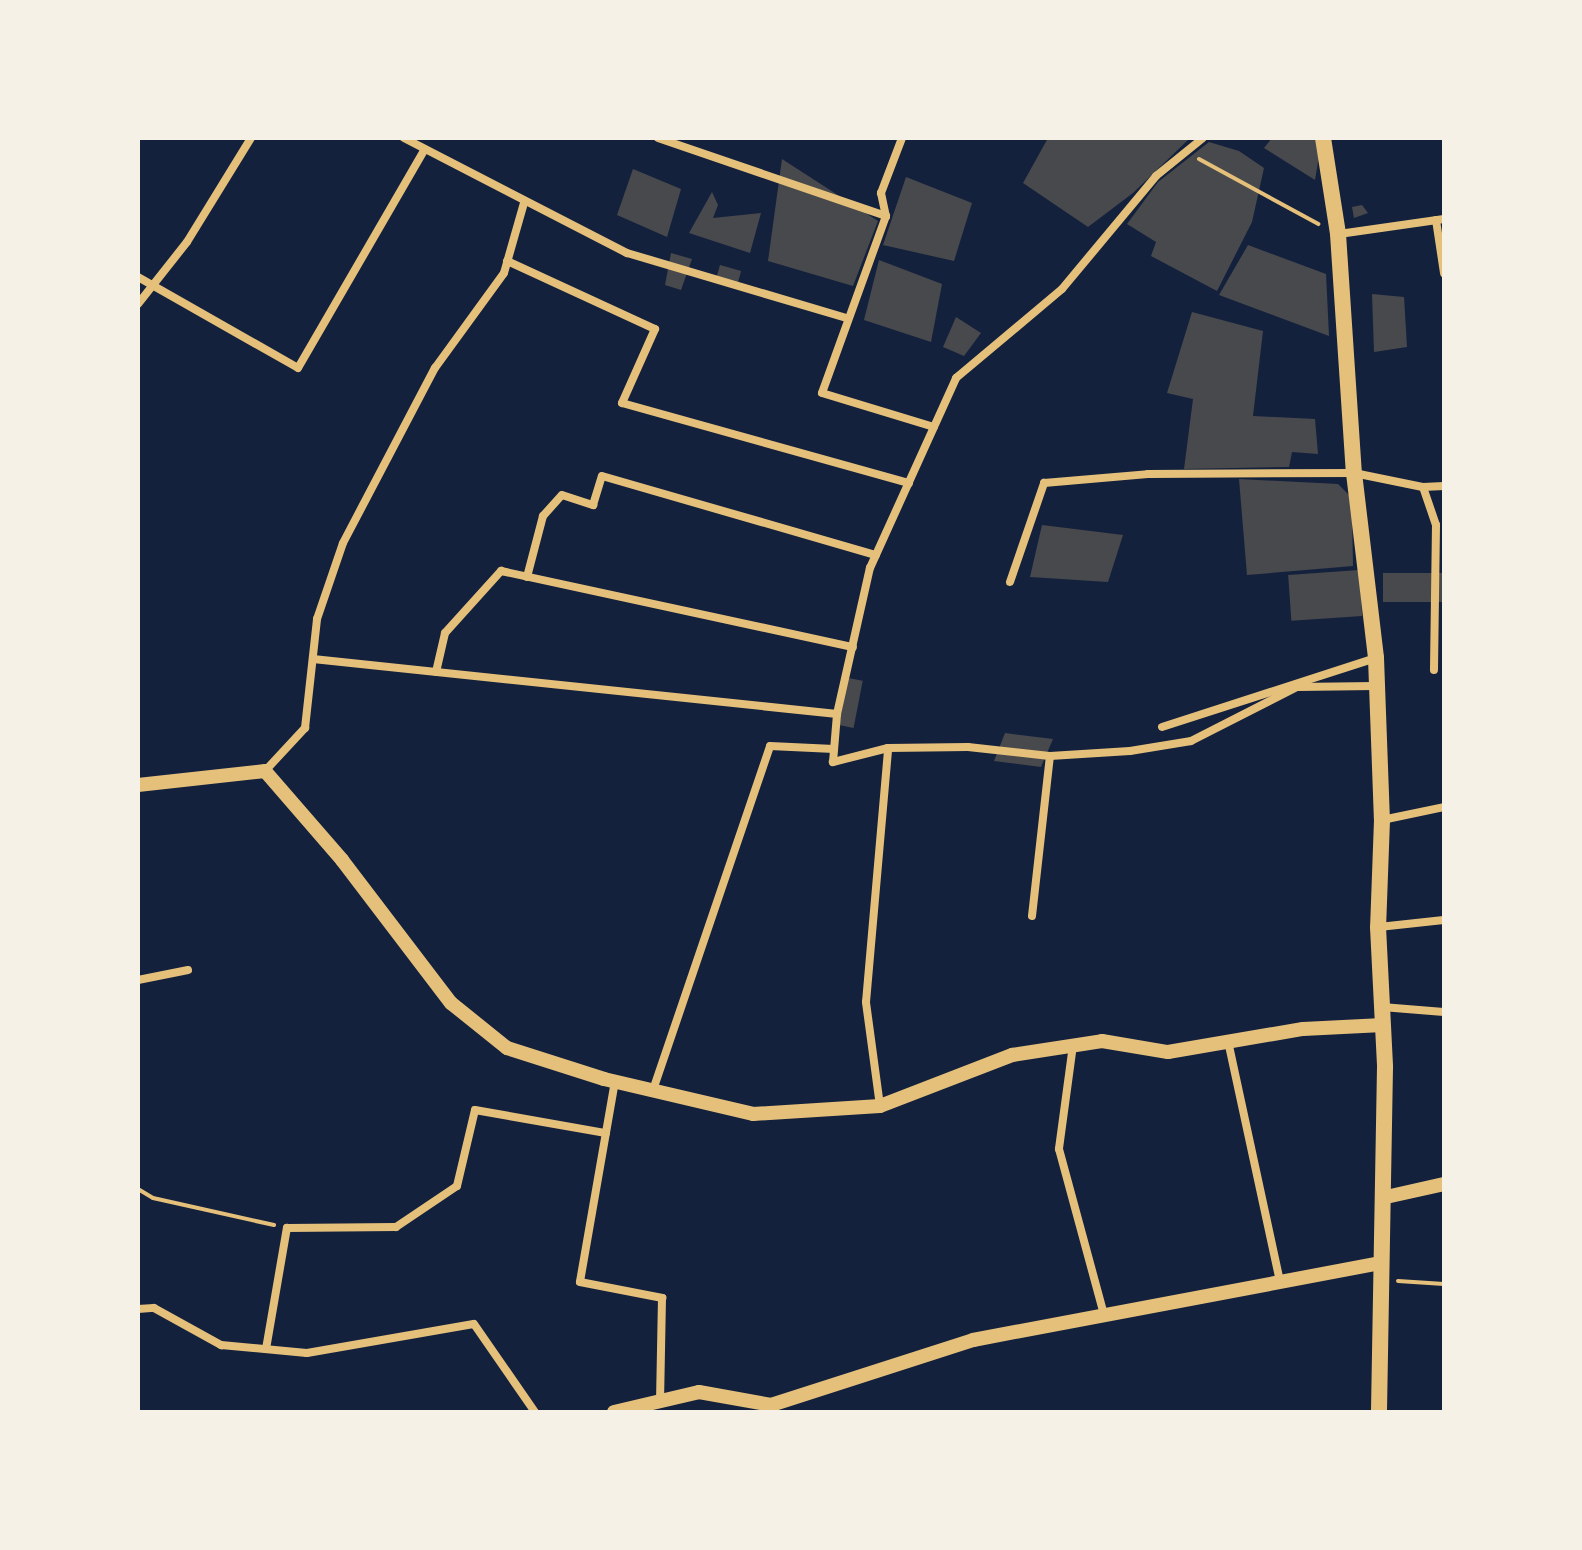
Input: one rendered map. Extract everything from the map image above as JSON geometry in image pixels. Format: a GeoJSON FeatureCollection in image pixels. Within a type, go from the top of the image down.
{"type":"FeatureCollection","features":[{"type":"Feature","properties":{"kind":"main road"},"geometry":{"type":"LineString","coordinates":[[1323,138],[1338,234],[1354,473],[1376,658],[1382,820],[1378,927],[1386,1197],[1380,1272],[1379,1412]]}},
{"type":"Feature","properties":{"kind":"street"},"geometry":{"type":"LineString","coordinates":[[138,304],[187,242],[251,138]]}},
{"type":"Feature","properties":{"kind":"street"},"geometry":{"type":"LineString","coordinates":[[658,138],[886,216]]}},
{"type":"Feature","properties":{"kind":"street"},"geometry":{"type":"LineString","coordinates":[[902,138],[881,193],[886,216],[846,318],[822,393],[934,427]]}},
{"type":"Feature","properties":{"kind":"street"},"geometry":{"type":"LineString","coordinates":[[1203,138],[1156,176],[1062,289],[956,378],[876,555],[837,714],[833,762],[888,748],[968,747],[1050,756],[1191,741],[1297,687],[1375,686]]}},
{"type":"Feature","properties":{"kind":"street"},"geometry":{"type":"LineString","coordinates":[[408,139],[524,203],[627,253],[846,318]]}},
{"type":"Feature","properties":{"kind":"street"},"geometry":{"type":"LineString","coordinates":[[138,277],[298,368],[425,149]]}},
{"type":"Feature","properties":{"kind":"street"},"geometry":{"type":"LineString","coordinates":[[138,785],[265,771],[305,728],[317,619],[343,543],[435,368],[507,261],[524,203]]}},
{"type":"Feature","properties":{"kind":"street"},"geometry":{"type":"LineString","coordinates":[[1338,234],[1440,219],[1444,273]]}},
{"type":"Feature","properties":{"kind":"street"},"geometry":{"type":"LineString","coordinates":[[507,261],[655,329],[622,403],[909,483]]}},
{"type":"Feature","properties":{"kind":"street"},"geometry":{"type":"LineString","coordinates":[[1010,582],[1044,483],[1148,474],[1354,473],[1423,487],[1444,486]]}},
{"type":"Feature","properties":{"kind":"street"},"geometry":{"type":"LineString","coordinates":[[527,577],[543,516],[562,495],[593,505],[602,476],[876,555]]}},
{"type":"Feature","properties":{"kind":"street"},"geometry":{"type":"LineString","coordinates":[[1423,487],[1436,525],[1434,670]]}},
{"type":"Feature","properties":{"kind":"street"},"geometry":{"type":"LineString","coordinates":[[436,672],[445,633],[501,571],[853,647]]}},
{"type":"Feature","properties":{"kind":"street"},"geometry":{"type":"LineString","coordinates":[[1162,727],[1376,658]]}},
{"type":"Feature","properties":{"kind":"street"},"geometry":{"type":"LineString","coordinates":[[313,659],[837,714]]}},
{"type":"Feature","properties":{"kind":"street"},"geometry":{"type":"LineString","coordinates":[[653,1090],[770,746],[834,749]]}},
{"type":"Feature","properties":{"kind":"street"},"geometry":{"type":"LineString","coordinates":[[880,1106],[866,1002],[888,748]]}},
{"type":"Feature","properties":{"kind":"street"},"geometry":{"type":"LineString","coordinates":[[1032,916],[1050,756]]}},
{"type":"Feature","properties":{"kind":"street"},"geometry":{"type":"LineString","coordinates":[[265,771],[342,860],[451,1003],[507,1048],[615,1081],[753,1114],[880,1106],[1012,1055],[1073,1045],[1102,1041],[1168,1052],[1303,1029],[1383,1025]]}},
{"type":"Feature","properties":{"kind":"street"},"geometry":{"type":"LineString","coordinates":[[1382,820],[1444,807]]}},
{"type":"Feature","properties":{"kind":"street"},"geometry":{"type":"LineString","coordinates":[[1378,927],[1444,920]]}},
{"type":"Feature","properties":{"kind":"street"},"geometry":{"type":"LineString","coordinates":[[138,980],[188,970]]}},
{"type":"Feature","properties":{"kind":"street"},"geometry":{"type":"LineString","coordinates":[[1382,1007],[1444,1012]]}},
{"type":"Feature","properties":{"kind":"street"},"geometry":{"type":"LineString","coordinates":[[1228,1041],[1280,1282]]}},
{"type":"Feature","properties":{"kind":"street"},"geometry":{"type":"LineString","coordinates":[[1073,1045],[1059,1149],[1104,1315]]}},
{"type":"Feature","properties":{"kind":"street"},"geometry":{"type":"LineString","coordinates":[[615,1081],[580,1282],[662,1298],[660,1399]]}},
{"type":"Feature","properties":{"kind":"street"},"geometry":{"type":"LineString","coordinates":[[266,1349],[287,1228],[396,1227],[457,1186],[475,1110],[606,1133]]}},
{"type":"Feature","properties":{"kind":"street"},"geometry":{"type":"LineString","coordinates":[[1386,1197],[1444,1184]]}},
{"type":"Feature","properties":{"kind":"street"},"geometry":{"type":"LineString","coordinates":[[614,1412],[699,1392],[771,1405],[973,1340],[1280,1282],[1380,1272]]}},
{"type":"Feature","properties":{"kind":"street"},"geometry":{"type":"LineString","coordinates":[[138,1309],[154,1308],[221,1345],[307,1353],[474,1324],[535,1412]]}},
{"type":"Feature","properties":{"kind":"path"},"geometry":{"type":"LineString","coordinates":[[1185,151],[1338,234]]}},
{"type":"Feature","properties":{"kind":"path"},"geometry":{"type":"LineString","coordinates":[[138,1189],[153,1198],[287,1228]]}},
{"type":"Feature","properties":{"kind":"path"},"geometry":{"type":"LineString","coordinates":[[1380,1272],[1444,1284]]}},
{"type":"Feature","properties":{"kind":"building"},"geometry":{"type":"Polygon","coordinates":[[[1048,138],[1190,138],[1133,193],[1088,227],[1023,183],[1048,138]]]}},
{"type":"Feature","properties":{"kind":"building"},"geometry":{"type":"Polygon","coordinates":[[[1272,138],[1322,138],[1315,180],[1264,148],[1272,138]]]}},
{"type":"Feature","properties":{"kind":"building"},"geometry":{"type":"Polygon","coordinates":[[[1209,142],[1239,151],[1264,168],[1252,222],[1217,291],[1151,256],[1156,242],[1127,224],[1158,182],[1209,142]]]}},
{"type":"Feature","properties":{"kind":"building"},"geometry":{"type":"Polygon","coordinates":[[[782,159],[878,221],[853,286],[768,261],[782,159]]]}},
{"type":"Feature","properties":{"kind":"building"},"geometry":{"type":"Polygon","coordinates":[[[633,169],[681,189],[667,237],[617,215],[633,169]]]}},
{"type":"Feature","properties":{"kind":"building"},"geometry":{"type":"Polygon","coordinates":[[[906,177],[972,203],[954,261],[883,245],[906,177]]]}},
{"type":"Feature","properties":{"kind":"building"},"geometry":{"type":"Polygon","coordinates":[[[712,192],[718,205],[713,218],[761,213],[750,253],[689,233],[712,192]]]}},
{"type":"Feature","properties":{"kind":"building"},"geometry":{"type":"Polygon","coordinates":[[[1362,205],[1368,213],[1354,218],[1352,207],[1362,205]]]}},
{"type":"Feature","properties":{"kind":"building"},"geometry":{"type":"Polygon","coordinates":[[[1248,245],[1326,274],[1329,336],[1219,295],[1248,245]]]}},
{"type":"Feature","properties":{"kind":"building"},"geometry":{"type":"Polygon","coordinates":[[[671,253],[692,259],[681,290],[665,285],[671,253]]]}},
{"type":"Feature","properties":{"kind":"building"},"geometry":{"type":"Polygon","coordinates":[[[879,260],[942,284],[931,342],[864,320],[879,260]]]}},
{"type":"Feature","properties":{"kind":"building"},"geometry":{"type":"Polygon","coordinates":[[[720,265],[741,271],[737,286],[716,280],[720,265]]]}},
{"type":"Feature","properties":{"kind":"building"},"geometry":{"type":"Polygon","coordinates":[[[1372,294],[1404,297],[1407,347],[1374,352],[1372,294]]]}},
{"type":"Feature","properties":{"kind":"building"},"geometry":{"type":"Polygon","coordinates":[[[1192,312],[1263,331],[1253,416],[1315,419],[1318,454],[1292,452],[1289,467],[1184,469],[1193,399],[1167,393],[1192,312]]]}},
{"type":"Feature","properties":{"kind":"building"},"geometry":{"type":"Polygon","coordinates":[[[956,317],[981,333],[964,356],[943,347],[956,317]]]}},
{"type":"Feature","properties":{"kind":"building"},"geometry":{"type":"Polygon","coordinates":[[[1239,479],[1338,484],[1349,495],[1353,566],[1247,575],[1239,479]]]}},
{"type":"Feature","properties":{"kind":"building"},"geometry":{"type":"Polygon","coordinates":[[[1042,525],[1123,535],[1108,582],[1030,577],[1042,525]]]}},
{"type":"Feature","properties":{"kind":"building"},"geometry":{"type":"Polygon","coordinates":[[[1359,570],[1362,616],[1291,621],[1288,575],[1359,570]]]}},
{"type":"Feature","properties":{"kind":"building"},"geometry":{"type":"Polygon","coordinates":[[[1383,573],[1444,573],[1444,602],[1383,602],[1383,573]]]}},
{"type":"Feature","properties":{"kind":"building"},"geometry":{"type":"Polygon","coordinates":[[[848,678],[863,681],[854,728],[839,725],[848,678]]]}},
{"type":"Feature","properties":{"kind":"building"},"geometry":{"type":"Polygon","coordinates":[[[1005,733],[1053,739],[1041,767],[994,761],[1005,733]]]}}]}
